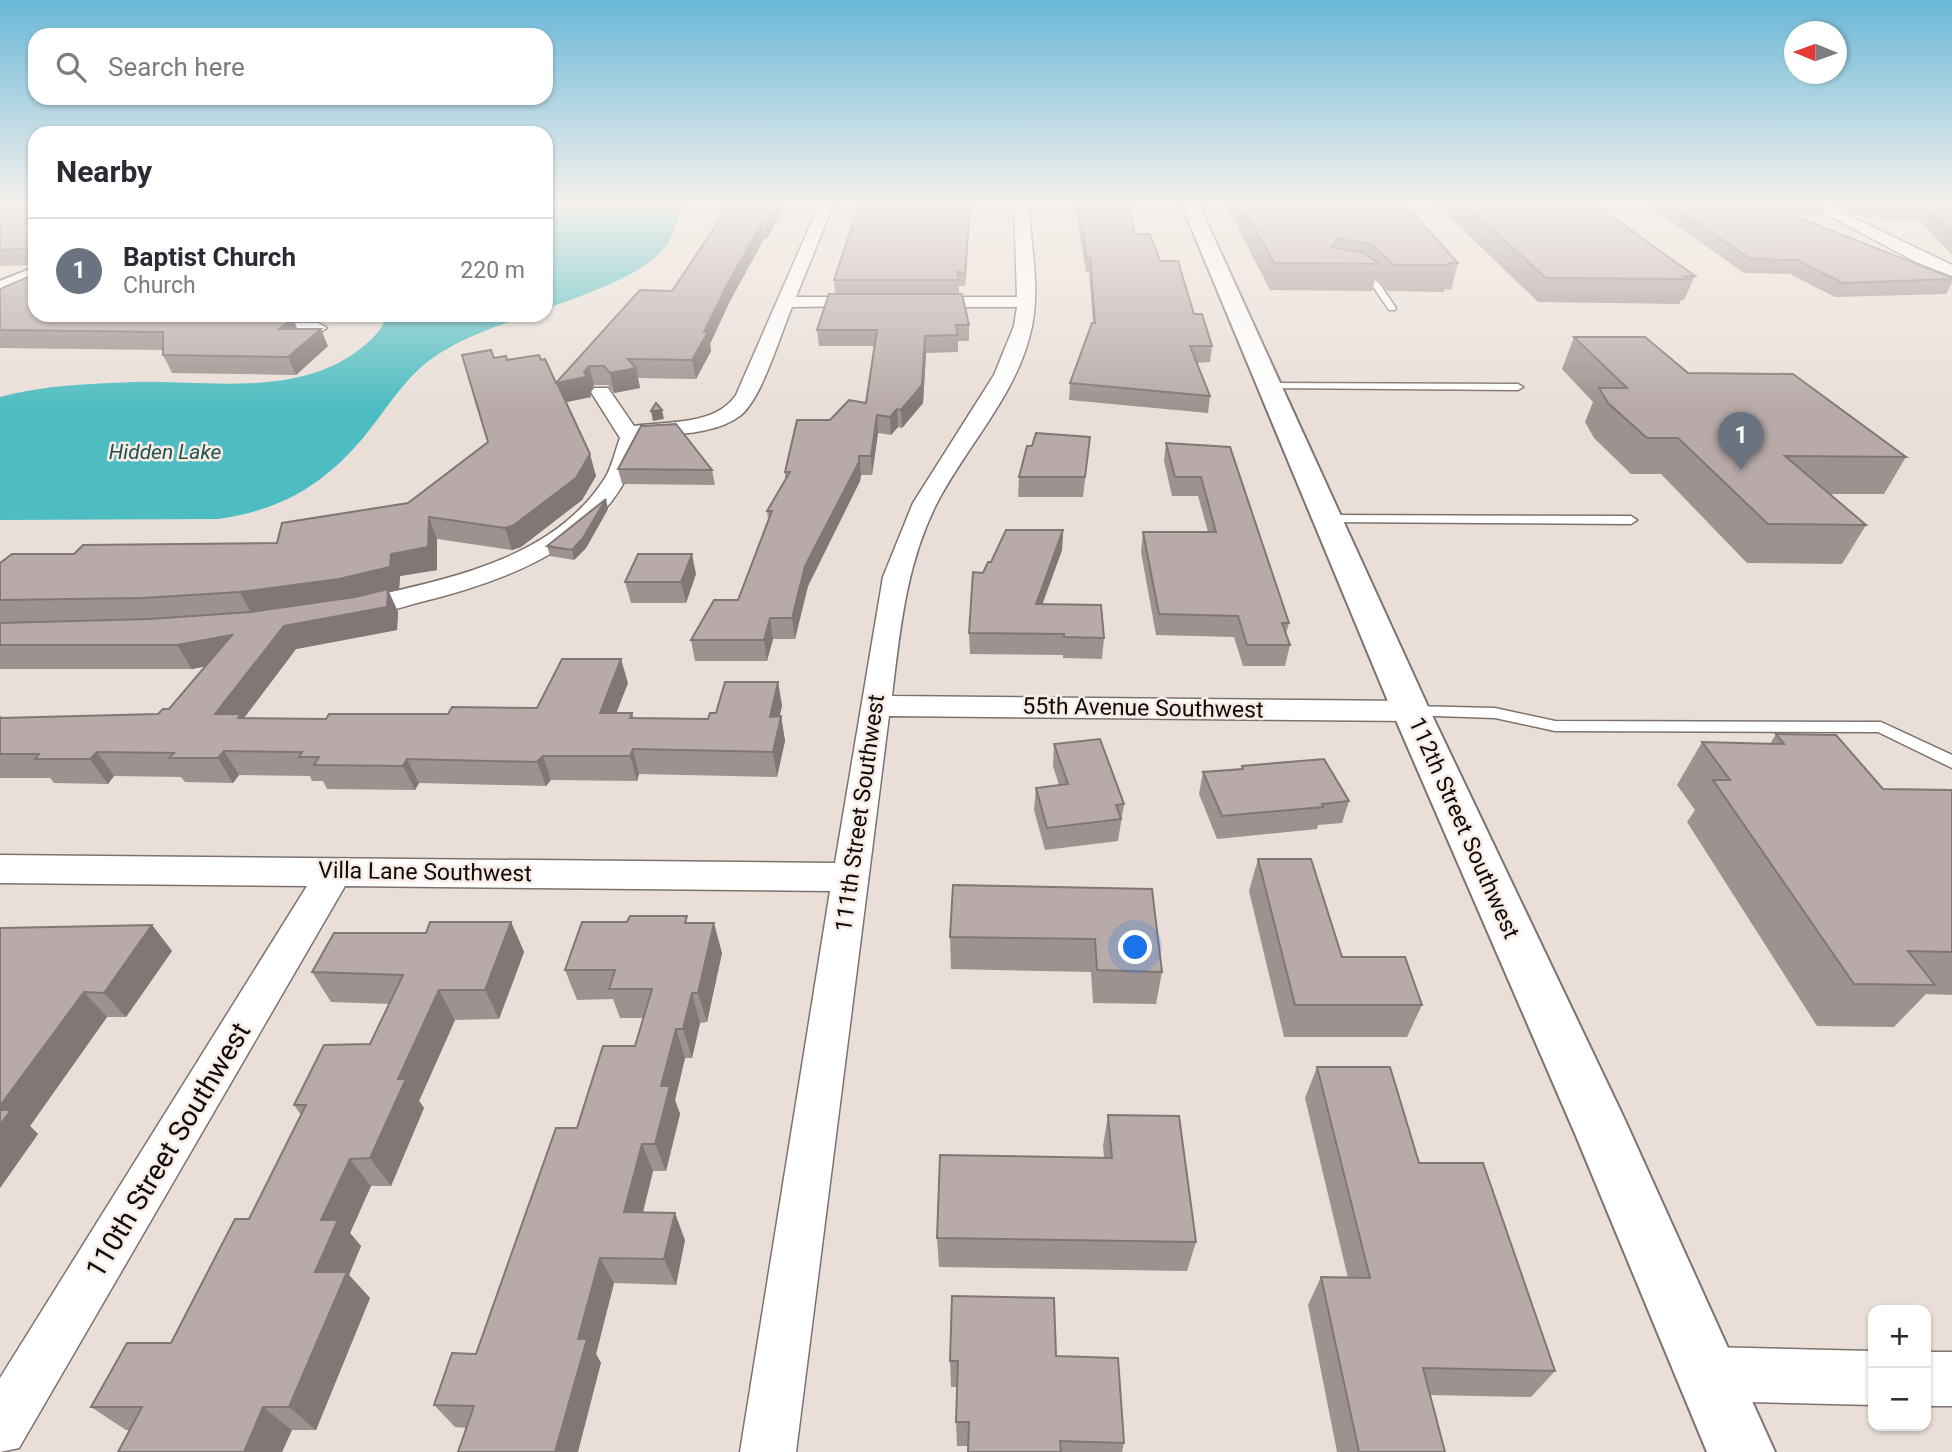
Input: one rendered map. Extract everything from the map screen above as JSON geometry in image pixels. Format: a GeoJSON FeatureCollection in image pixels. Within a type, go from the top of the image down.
{"type":"FeatureCollection","features":[{"type":"Feature","properties":{"kind":"street"},"geometry":{"type":"LineString","coordinates":[[628,433],[707,421],[733,411],[746,395],[799,271]]}},
{"type":"Feature","properties":{"kind":"street","name":"111th Street Southwest"},"geometry":{"type":"LineString","coordinates":[[768,1452],[892,590],[902,555],[930,493],[999,383],[1020,339],[1026,317],[1024,271]]}},
{"type":"Feature","properties":{"kind":"street","name":"112th Street Southwest"},"geometry":{"type":"LineString","coordinates":[[1218,271],[1741,1452]]}},
{"type":"Feature","properties":{"kind":"street"},"geometry":{"type":"LineString","coordinates":[[5,284],[28,276]]}},
{"type":"Feature","properties":{"kind":"street"},"geometry":{"type":"LineString","coordinates":[[786,302],[1026,302]]}},
{"type":"Feature","properties":{"kind":"street"},"geometry":{"type":"LineString","coordinates":[[240,328],[318,328]]}},
{"type":"Feature","properties":{"kind":"street"},"geometry":{"type":"LineString","coordinates":[[327,614],[460,584],[537,552],[563,536],[608,489],[628,452],[631,438],[601,392]]}},
{"type":"Feature","properties":{"kind":"street","name":"55th Avenue Southwest"},"geometry":{"type":"LineString","coordinates":[[875,706],[1411,711]]}},
{"type":"Feature","properties":{"kind":"street","name":"Villa Lane Southwest"},"geometry":{"type":"LineString","coordinates":[[0,869],[850,877]]}},
{"type":"Feature","properties":{"kind":"street","name":"110th Street Southwest"},"geometry":{"type":"LineString","coordinates":[[0,1429],[335,871]]}},
{"type":"Feature","properties":{"kind":"street"},"geometry":{"type":"LineString","coordinates":[[1707,1374],[1868,1378]]}},
{"type":"Feature","properties":{"kind":"street"},"geometry":{"type":"LineString","coordinates":[[1931,1379],[1952,1379]]}},
{"type":"Feature","properties":{"kind":"lane"},"geometry":{"type":"LineString","coordinates":[[1358,271],[1368,274],[1392,308]]}},
{"type":"Feature","properties":{"kind":"lane"},"geometry":{"type":"LineString","coordinates":[[1268,386],[1518,387]]}},
{"type":"Feature","properties":{"kind":"lane"},"geometry":{"type":"LineString","coordinates":[[1329,519],[1631,520]]}},
{"type":"Feature","properties":{"kind":"lane"},"geometry":{"type":"LineString","coordinates":[[1411,711],[1495,713],[1555,726],[1881,727],[1952,762]]}},
{"type":"Feature","properties":{"kind":"water"},"geometry":{"type":"Polygon","coordinates":[[[553,271],[636,271],[553,306],[553,271]]]}},
{"type":"Feature","properties":{"kind":"water","name":"Hidden Lake"},"geometry":{"type":"Polygon","coordinates":[[[510,322],[470,337],[430,360],[404,385],[367,433],[335,467],[301,492],[263,509],[218,519],[0,520],[0,397],[83,384],[223,384],[284,380],[313,373],[340,362],[365,345],[383,324],[510,322]]]}},
{"type":"Feature","properties":{"kind":"building"},"geometry":{"type":"Polygon","coordinates":[[[685,271],[735,271],[704,332],[708,332],[692,360],[628,359],[636,368],[610,373],[604,366],[589,366],[584,372],[586,377],[557,383],[590,454],[576,478],[514,525],[505,528],[429,517],[428,547],[391,554],[390,567],[339,579],[240,592],[143,598],[0,600],[0,563],[12,554],[74,554],[83,545],[277,543],[282,523],[408,503],[488,442],[462,355],[491,350],[494,358],[506,356],[507,360],[539,355],[541,360],[545,359],[556,383],[640,290],[672,291],[685,271]]]}},
{"type":"Feature","properties":{"kind":"building"},"geometry":{"type":"Polygon","coordinates":[[[837,271],[965,271],[965,273],[957,272],[959,280],[834,280],[837,271]]]}},
{"type":"Feature","properties":{"kind":"building"},"geometry":{"type":"Polygon","coordinates":[[[1091,271],[1181,271],[1194,314],[1202,314],[1212,346],[1190,346],[1210,396],[1070,383],[1092,323],[1095,323],[1091,271]]]}},
{"type":"Feature","properties":{"kind":"building"},"geometry":{"type":"Polygon","coordinates":[[[1538,271],[1688,271],[1695,276],[1684,276],[1689,279],[1546,278],[1538,271]]]}},
{"type":"Feature","properties":{"kind":"building"},"geometry":{"type":"Polygon","coordinates":[[[1819,271],[1934,271],[1952,278],[1952,279],[1843,283],[1819,271]]]}},
{"type":"Feature","properties":{"kind":"building"},"geometry":{"type":"Polygon","coordinates":[[[28,277],[28,322],[288,322],[279,329],[321,329],[288,357],[163,355],[163,332],[0,330],[0,289],[28,277]]]}},
{"type":"Feature","properties":{"kind":"building"},"geometry":{"type":"Polygon","coordinates":[[[829,294],[962,294],[969,325],[956,325],[958,335],[925,336],[922,385],[901,410],[897,409],[890,417],[877,415],[871,456],[859,456],[859,462],[805,566],[792,618],[770,618],[764,640],[691,640],[714,600],[738,600],[772,511],[767,511],[790,472],[785,472],[797,420],[830,420],[849,400],[866,403],[877,330],[817,330],[829,294]]]}},
{"type":"Feature","properties":{"kind":"building"},"geometry":{"type":"Polygon","coordinates":[[[1574,337],[1645,337],[1688,373],[1793,374],[1906,457],[1785,456],[1866,525],[1768,524],[1678,438],[1647,438],[1608,403],[1599,388],[1627,388],[1574,337]]]}},
{"type":"Feature","properties":{"kind":"building"},"geometry":{"type":"Polygon","coordinates":[[[656,403],[662,410],[651,411],[656,403]]]}},
{"type":"Feature","properties":{"kind":"building"},"geometry":{"type":"Polygon","coordinates":[[[676,424],[712,470],[618,469],[641,426],[676,424]]]}},
{"type":"Feature","properties":{"kind":"building"},"geometry":{"type":"Polygon","coordinates":[[[1036,433],[1090,437],[1085,477],[1019,477],[1027,446],[1032,446],[1036,433]]]}},
{"type":"Feature","properties":{"kind":"building"},"geometry":{"type":"Polygon","coordinates":[[[1166,443],[1230,447],[1289,623],[1282,623],[1290,645],[1247,645],[1238,616],[1159,614],[1143,532],[1216,532],[1201,477],[1175,477],[1166,443]]]}},
{"type":"Feature","properties":{"kind":"building"},"geometry":{"type":"Polygon","coordinates":[[[606,499],[583,538],[572,550],[547,546],[606,499]]]}},
{"type":"Feature","properties":{"kind":"building"},"geometry":{"type":"Polygon","coordinates":[[[1006,530],[1063,530],[1036,604],[1101,605],[1104,638],[1064,637],[1064,634],[969,633],[973,572],[983,573],[1006,530]]]}},
{"type":"Feature","properties":{"kind":"building"},"geometry":{"type":"Polygon","coordinates":[[[638,554],[692,554],[681,582],[625,582],[638,554]]]}},
{"type":"Feature","properties":{"kind":"building"},"geometry":{"type":"Polygon","coordinates":[[[388,589],[387,607],[284,626],[215,714],[241,714],[238,718],[326,719],[329,714],[448,714],[452,707],[537,708],[562,659],[621,659],[600,713],[632,713],[630,718],[708,719],[710,713],[716,713],[725,682],[778,682],[770,717],[781,716],[773,752],[633,749],[630,756],[543,756],[537,762],[407,759],[403,766],[314,765],[319,757],[299,757],[302,752],[224,751],[218,758],[169,758],[174,753],[97,752],[90,759],[35,759],[39,754],[0,754],[0,718],[158,714],[163,709],[169,709],[232,635],[177,645],[0,645],[0,623],[149,619],[251,612],[355,597],[388,589]]]}},
{"type":"Feature","properties":{"kind":"building"},"geometry":{"type":"Polygon","coordinates":[[[1776,734],[1836,735],[1883,789],[1952,790],[1952,952],[1908,951],[1935,985],[1854,984],[1713,780],[1730,780],[1702,742],[1784,744],[1776,734]]]}},
{"type":"Feature","properties":{"kind":"building"},"geometry":{"type":"Polygon","coordinates":[[[1100,739],[1124,804],[1116,805],[1121,819],[1047,828],[1036,788],[1068,784],[1054,744],[1100,739]]]}},
{"type":"Feature","properties":{"kind":"building"},"geometry":{"type":"Polygon","coordinates":[[[1324,759],[1349,801],[1322,804],[1323,807],[1222,816],[1203,772],[1243,769],[1242,766],[1324,759]]]}},
{"type":"Feature","properties":{"kind":"building"},"geometry":{"type":"Polygon","coordinates":[[[1258,859],[1311,859],[1342,957],[1405,957],[1422,1005],[1295,1005],[1258,859]]]}},
{"type":"Feature","properties":{"kind":"building"},"geometry":{"type":"Polygon","coordinates":[[[953,885],[1152,889],[1162,972],[1097,970],[1095,939],[950,937],[953,885]]]}},
{"type":"Feature","properties":{"kind":"building"},"geometry":{"type":"Polygon","coordinates":[[[630,916],[687,916],[685,923],[714,923],[698,993],[692,993],[683,1029],[676,1029],[661,1086],[670,1086],[655,1144],[642,1144],[624,1212],[675,1213],[664,1259],[600,1258],[578,1339],[587,1339],[555,1452],[458,1452],[474,1406],[434,1405],[452,1353],[476,1354],[556,1128],[577,1128],[603,1046],[635,1046],[652,989],[609,989],[615,970],[565,970],[582,922],[627,922],[630,916]]]}},
{"type":"Feature","properties":{"kind":"building"},"geometry":{"type":"Polygon","coordinates":[[[430,922],[511,922],[485,990],[439,990],[398,1079],[406,1079],[370,1158],[350,1159],[321,1220],[338,1220],[315,1272],[347,1272],[289,1407],[263,1407],[244,1452],[118,1452],[142,1407],[91,1407],[127,1343],[171,1343],[235,1219],[249,1219],[306,1105],[294,1105],[324,1045],[370,1044],[403,975],[312,972],[334,933],[426,933],[430,922]]]}},
{"type":"Feature","properties":{"kind":"building"},"geometry":{"type":"Polygon","coordinates":[[[152,925],[104,993],[84,992],[0,1106],[0,929],[152,925]]]}},
{"type":"Feature","properties":{"kind":"building"},"geometry":{"type":"Polygon","coordinates":[[[1317,1067],[1390,1067],[1419,1163],[1483,1163],[1555,1371],[1423,1368],[1445,1452],[1359,1452],[1321,1277],[1370,1278],[1317,1067]]]}},
{"type":"Feature","properties":{"kind":"building"},"geometry":{"type":"Polygon","coordinates":[[[0,1110],[11,1110],[0,1125],[0,1110]]]}},
{"type":"Feature","properties":{"kind":"building"},"geometry":{"type":"Polygon","coordinates":[[[1108,1115],[1179,1116],[1196,1242],[937,1238],[940,1155],[1112,1158],[1108,1115]]]}},
{"type":"Feature","properties":{"kind":"building"},"geometry":{"type":"Polygon","coordinates":[[[952,1296],[1054,1298],[1056,1356],[1118,1358],[1124,1443],[1060,1441],[1061,1452],[968,1452],[969,1422],[956,1422],[958,1361],[950,1361],[952,1296]]]}},
{"type":"Feature","properties":{"kind":"place","name":"Baptist Church"},"geometry":{"type":"Point","coordinates":[1741,470]}}]}
